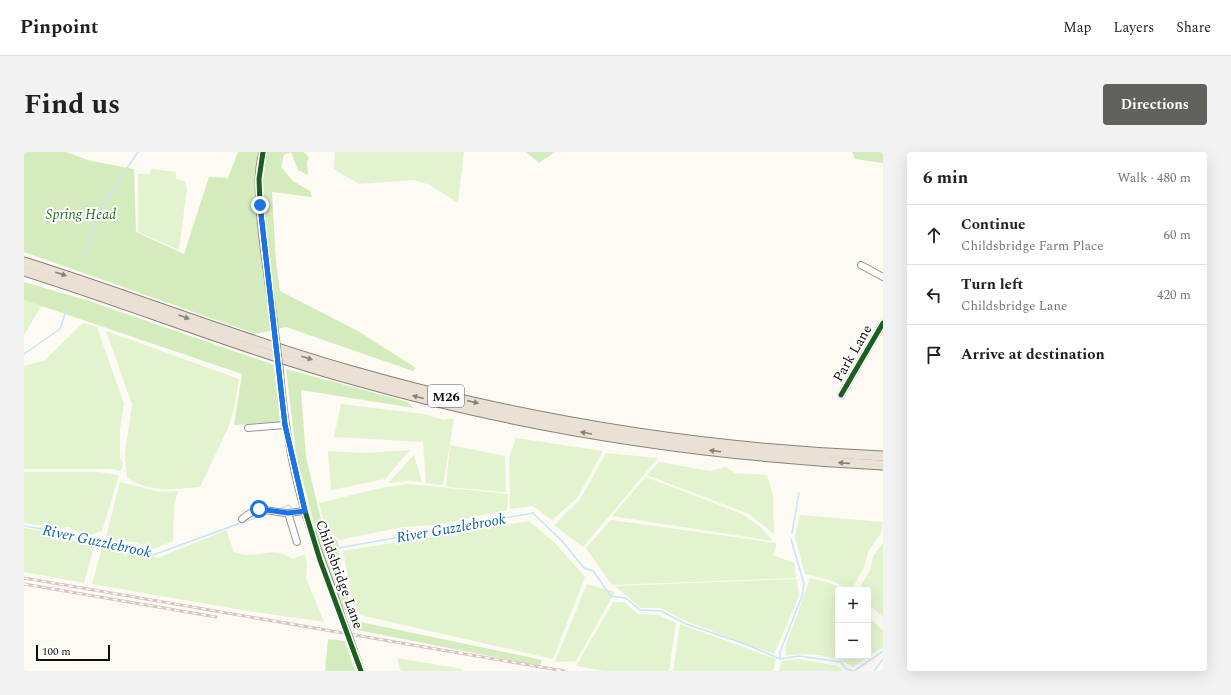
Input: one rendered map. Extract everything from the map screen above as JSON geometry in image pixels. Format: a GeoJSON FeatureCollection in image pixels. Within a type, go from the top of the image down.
{"type":"FeatureCollection","features":[{"type":"Feature","properties":{"kind":"highway","name":"M26"},"geometry":{"type":"LineString","coordinates":[[24,262],[287,352],[380,379],[460,399],[572,422],[673,438],[782,450],[883,456]]}},
{"type":"Feature","properties":{"kind":"highway","name":"M26"},"geometry":{"type":"LineString","coordinates":[[24,271],[284,360],[389,390],[455,406],[555,428],[657,444],[778,458],[883,465]]}},
{"type":"Feature","properties":{"kind":"street","name":"Childsbridge Lane"},"geometry":{"type":"LineString","coordinates":[[264,152],[259,179],[260,205],[285,425],[305,511],[320,560],[352,642],[361,671]]}},
{"type":"Feature","properties":{"kind":"street"},"geometry":{"type":"LineString","coordinates":[[861,264],[883,278]]}},
{"type":"Feature","properties":{"kind":"street","name":"Park Lane"},"geometry":{"type":"LineString","coordinates":[[841,395],[883,323]]}},
{"type":"Feature","properties":{"kind":"street"},"geometry":{"type":"LineString","coordinates":[[248,428],[285,425]]}},
{"type":"Feature","properties":{"kind":"street"},"geometry":{"type":"LineString","coordinates":[[242,519],[250,512],[259,509],[288,513],[305,511]]}},
{"type":"Feature","properties":{"kind":"street"},"geometry":{"type":"LineString","coordinates":[[288,513],[297,542]]}},
{"type":"Feature","properties":{"kind":"green space","name":"Spring Head"},"geometry":{"type":"Polygon","coordinates":[[[24,152],[66,152],[91,161],[134,169],[136,232],[184,254],[209,177],[228,178],[238,152],[291,152],[284,155],[281,167],[293,181],[310,191],[312,197],[272,192],[276,261],[280,291],[358,331],[416,368],[413,371],[286,327],[256,334],[24,252],[24,152]]]}},
{"type":"Feature","properties":{"kind":"green space"},"geometry":{"type":"Polygon","coordinates":[[[291,152],[304,152],[309,158],[307,162],[308,175],[298,170],[291,152]]]}},
{"type":"Feature","properties":{"kind":"green space"},"geometry":{"type":"Polygon","coordinates":[[[335,152],[464,152],[458,203],[430,185],[414,180],[359,184],[334,169],[335,152]]]}},
{"type":"Feature","properties":{"kind":"green space"},"geometry":{"type":"Polygon","coordinates":[[[526,152],[555,152],[539,163],[526,152]]]}},
{"type":"Feature","properties":{"kind":"green space"},"geometry":{"type":"Polygon","coordinates":[[[852,152],[883,152],[883,163],[855,159],[852,152]]]}},
{"type":"Feature","properties":{"kind":"green space"},"geometry":{"type":"Polygon","coordinates":[[[151,169],[176,172],[176,179],[185,181],[187,189],[179,250],[138,232],[138,174],[150,174],[151,169]]]}},
{"type":"Feature","properties":{"kind":"green space"},"geometry":{"type":"Polygon","coordinates":[[[24,282],[89,301],[274,365],[280,422],[234,425],[242,374],[24,300],[24,282]]]}},
{"type":"Feature","properties":{"kind":"green space"},"geometry":{"type":"Polygon","coordinates":[[[24,300],[42,305],[24,335],[24,300]]]}},
{"type":"Feature","properties":{"kind":"green space"},"geometry":{"type":"Polygon","coordinates":[[[83,323],[97,327],[124,404],[120,429],[120,458],[123,463],[121,471],[112,469],[24,469],[24,366],[45,360],[83,323]]]}},
{"type":"Feature","properties":{"kind":"green space"},"geometry":{"type":"Polygon","coordinates":[[[106,331],[239,379],[235,404],[229,426],[200,487],[162,489],[145,486],[127,478],[125,454],[132,404],[106,331]]]}},
{"type":"Feature","properties":{"kind":"green space"},"geometry":{"type":"Polygon","coordinates":[[[286,369],[408,402],[414,408],[301,390],[306,457],[323,528],[338,541],[344,582],[356,621],[542,660],[540,666],[352,629],[319,544],[296,454],[286,369]]]}},
{"type":"Feature","properties":{"kind":"green space"},"geometry":{"type":"Polygon","coordinates":[[[341,404],[424,414],[444,420],[454,418],[443,485],[426,483],[423,442],[334,437],[341,404]]]}},
{"type":"Feature","properties":{"kind":"green space"},"geometry":{"type":"Polygon","coordinates":[[[516,438],[603,451],[577,498],[552,520],[533,506],[510,509],[509,457],[516,438]]]}},
{"type":"Feature","properties":{"kind":"green space"},"geometry":{"type":"Polygon","coordinates":[[[450,445],[505,456],[506,492],[446,487],[450,445]]]}},
{"type":"Feature","properties":{"kind":"green space"},"geometry":{"type":"Polygon","coordinates":[[[410,450],[385,479],[331,490],[328,451],[363,453],[410,450]]]}},
{"type":"Feature","properties":{"kind":"green space"},"geometry":{"type":"Polygon","coordinates":[[[606,453],[658,458],[583,547],[554,525],[580,500],[606,453]]]}},
{"type":"Feature","properties":{"kind":"green space"},"geometry":{"type":"Polygon","coordinates":[[[414,455],[421,482],[407,481],[388,483],[414,455]]]}},
{"type":"Feature","properties":{"kind":"green space"},"geometry":{"type":"Polygon","coordinates":[[[659,462],[710,471],[726,467],[735,473],[767,475],[773,495],[774,534],[749,514],[647,475],[659,462]]]}},
{"type":"Feature","properties":{"kind":"green space"},"geometry":{"type":"Polygon","coordinates":[[[24,472],[99,472],[119,475],[102,531],[85,537],[69,527],[59,528],[24,523],[24,472]]]}},
{"type":"Feature","properties":{"kind":"green space"},"geometry":{"type":"Polygon","coordinates":[[[646,477],[742,514],[759,526],[773,541],[612,516],[646,477]]]}},
{"type":"Feature","properties":{"kind":"green space"},"geometry":{"type":"Polygon","coordinates":[[[120,482],[159,492],[178,491],[174,505],[173,541],[153,549],[135,542],[112,540],[106,537],[120,482]]]}},
{"type":"Feature","properties":{"kind":"green space"},"geometry":{"type":"Polygon","coordinates":[[[408,484],[508,494],[507,510],[436,525],[402,527],[340,540],[325,527],[319,503],[381,488],[408,484]]]}},
{"type":"Feature","properties":{"kind":"green space"},"geometry":{"type":"Polygon","coordinates":[[[800,515],[883,522],[881,533],[868,552],[864,568],[853,587],[845,587],[830,580],[805,574],[795,537],[800,515]]]}},
{"type":"Feature","properties":{"kind":"green space"},"geometry":{"type":"Polygon","coordinates":[[[611,520],[777,543],[773,555],[794,563],[796,578],[612,585],[586,548],[611,520]]]}},
{"type":"Feature","properties":{"kind":"green space"},"geometry":{"type":"Polygon","coordinates":[[[529,521],[555,543],[585,577],[553,659],[360,615],[352,599],[343,551],[529,521]]]}},
{"type":"Feature","properties":{"kind":"green space"},"geometry":{"type":"Polygon","coordinates":[[[24,528],[49,532],[56,537],[63,535],[81,544],[94,547],[84,583],[24,572],[24,528]]]}},
{"type":"Feature","properties":{"kind":"green space"},"geometry":{"type":"Polygon","coordinates":[[[226,530],[234,552],[240,554],[253,555],[275,552],[286,555],[292,559],[305,554],[307,565],[306,578],[324,622],[248,611],[92,584],[102,548],[124,548],[158,558],[226,530]]]}},
{"type":"Feature","properties":{"kind":"green space"},"geometry":{"type":"Polygon","coordinates":[[[883,543],[883,617],[871,607],[871,587],[860,587],[870,570],[873,556],[883,543]]]}},
{"type":"Feature","properties":{"kind":"green space"},"geometry":{"type":"Polygon","coordinates":[[[810,578],[830,583],[838,587],[835,587],[835,658],[812,654],[786,655],[785,647],[810,578]]]}},
{"type":"Feature","properties":{"kind":"green space"},"geometry":{"type":"Polygon","coordinates":[[[797,579],[799,596],[774,654],[681,619],[661,608],[641,608],[615,586],[797,579]]]}},
{"type":"Feature","properties":{"kind":"green space"},"geometry":{"type":"Polygon","coordinates":[[[587,584],[615,592],[576,661],[555,662],[587,584]]]}},
{"type":"Feature","properties":{"kind":"green space"},"geometry":{"type":"Polygon","coordinates":[[[613,602],[624,602],[638,614],[658,615],[676,623],[669,671],[604,671],[576,666],[613,602]]]}},
{"type":"Feature","properties":{"kind":"green space"},"geometry":{"type":"Polygon","coordinates":[[[871,620],[883,630],[883,647],[871,655],[871,620]]]}},
{"type":"Feature","properties":{"kind":"green space"},"geometry":{"type":"Polygon","coordinates":[[[680,624],[776,659],[773,671],[673,671],[680,624]]]}},
{"type":"Feature","properties":{"kind":"green space"},"geometry":{"type":"Polygon","coordinates":[[[328,639],[345,641],[355,671],[325,671],[328,639]]]}},
{"type":"Feature","properties":{"kind":"green space"},"geometry":{"type":"Polygon","coordinates":[[[397,658],[463,669],[460,671],[401,671],[397,658]]]}},
{"type":"Feature","properties":{"kind":"green space"},"geometry":{"type":"Polygon","coordinates":[[[798,659],[838,666],[843,671],[779,671],[781,661],[798,659]]]}},
{"type":"Feature","properties":{"kind":"green space"},"geometry":{"type":"Polygon","coordinates":[[[837,659],[865,659],[853,667],[837,659]]]}},
{"type":"Feature","properties":{"kind":"waterway"},"geometry":{"type":"LineString","coordinates":[[88,247],[102,205],[138,152]]}},
{"type":"Feature","properties":{"kind":"waterway"},"geometry":{"type":"LineString","coordinates":[[84,258],[86,252]]}},
{"type":"Feature","properties":{"kind":"waterway"},"geometry":{"type":"LineString","coordinates":[[24,354],[60,329],[67,308]]}},
{"type":"Feature","properties":{"kind":"waterway"},"geometry":{"type":"LineString","coordinates":[[792,533],[799,493]]}},
{"type":"Feature","properties":{"kind":"waterway","name":"River Guzzlebrook"},"geometry":{"type":"LineString","coordinates":[[277,510],[289,505],[294,510]]}},
{"type":"Feature","properties":{"kind":"waterway","name":"River Guzzlebrook"},"geometry":{"type":"LineString","coordinates":[[24,526],[66,533],[76,538],[129,545],[153,555],[268,513]]}},
{"type":"Feature","properties":{"kind":"waterway","name":"River Guzzlebrook"},"geometry":{"type":"LineString","coordinates":[[313,528],[333,549],[533,513],[562,541],[584,568],[593,571],[611,596],[626,598],[640,610],[661,611],[686,624],[745,644],[780,659],[799,656],[841,662],[846,669],[853,671]]}},
{"type":"Feature","properties":{"kind":"waterway","name":"River Guzzlebrook"},"geometry":{"type":"LineString","coordinates":[[298,514],[306,522]]}},
{"type":"Feature","properties":{"kind":"waterway"},"geometry":{"type":"LineString","coordinates":[[780,659],[780,652],[802,596],[804,584],[791,539]]}},
{"type":"Feature","properties":{"kind":"waterway","name":"River Guzzlebrook"},"geometry":{"type":"LineString","coordinates":[[854,671],[883,651]]}},
{"type":"Feature","properties":{"kind":"waterway"},"geometry":{"type":"LineString","coordinates":[[874,671],[883,659]]}},
{"type":"Feature","properties":{"kind":"railway"},"geometry":{"type":"LineString","coordinates":[[24,578],[564,671]]}},
{"type":"Feature","properties":{"kind":"railway"},"geometry":{"type":"LineString","coordinates":[[24,584],[216,617]]}},
{"type":"Feature","properties":{"kind":"cycle path"},"geometry":{"type":"LineString","coordinates":[[263,152],[259,179],[260,205],[285,425],[305,511],[320,560],[361,671]]}},
{"type":"Feature","properties":{"kind":"cycle path"},"geometry":{"type":"LineString","coordinates":[[841,395],[883,323]]}},
{"type":"Feature","properties":{"kind":"route"},"geometry":{"type":"LineString","coordinates":[[259,509],[288,513],[305,511],[285,425],[260,205]]}}]}
